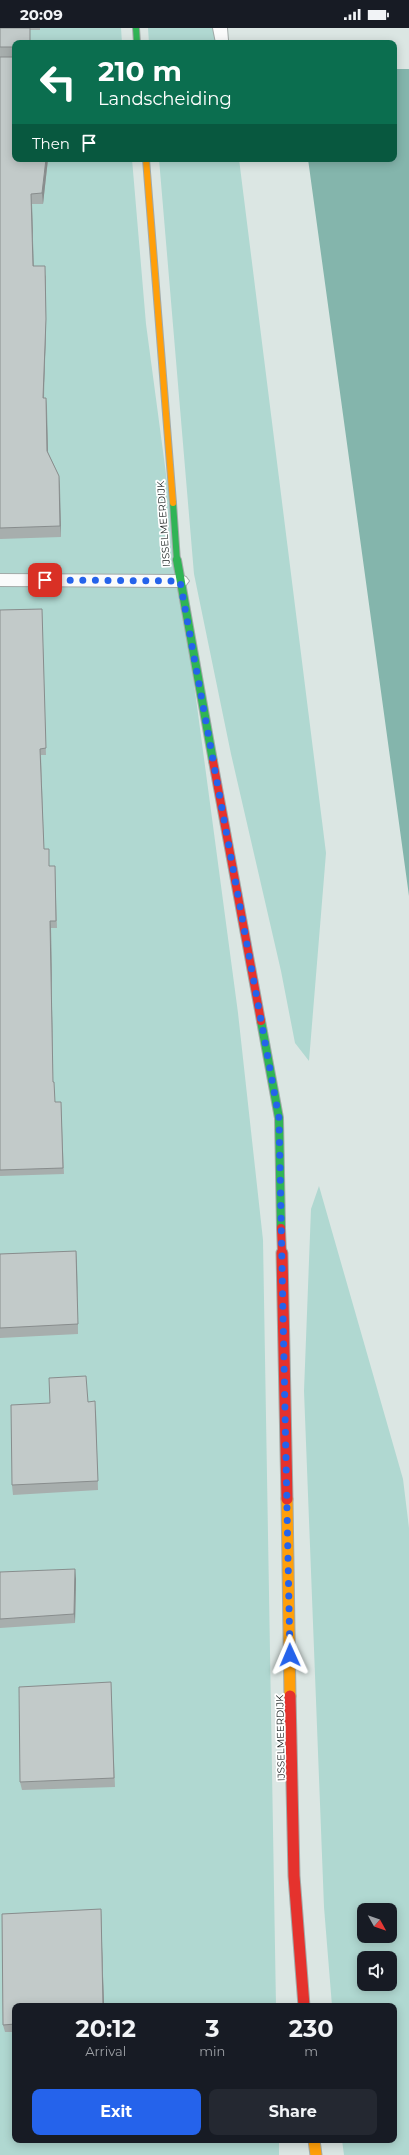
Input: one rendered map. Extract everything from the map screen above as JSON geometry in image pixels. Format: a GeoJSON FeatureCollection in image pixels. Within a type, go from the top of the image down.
{"type":"FeatureCollection","features":[{"type":"Feature","properties":{"kind":"street"},"geometry":{"type":"LineString","coordinates":[[136,28],[137,40]]}},
{"type":"Feature","properties":{"kind":"street","name":"IJSSELMEERDIJK"},"geometry":{"type":"LineString","coordinates":[[146,162],[180,581],[279,1118],[294,1876],[304,2003]]}},
{"type":"Feature","properties":{"kind":"street"},"geometry":{"type":"LineString","coordinates":[[0,580],[180,581]]}},
{"type":"Feature","properties":{"kind":"street"},"geometry":{"type":"LineString","coordinates":[[314,2143],[316,2155]]}},
{"type":"Feature","properties":{"kind":"shaded area"},"geometry":{"type":"Polygon","coordinates":[[[0,28],[121,28],[122,40],[12,40],[12,162],[132,162],[146,324],[238,1013],[263,1240],[276,2003],[12,2003],[12,2143],[279,2143],[279,2155],[0,2155],[0,28]]]}},
{"type":"Feature","properties":{"kind":"shaded area"},"geometry":{"type":"Polygon","coordinates":[[[148,28],[221,28],[223,40],[149,40],[148,28]]]}},
{"type":"Feature","properties":{"kind":"shaded area"},"geometry":{"type":"Polygon","coordinates":[[[397,69],[409,69],[409,896],[308,162],[397,162],[397,69]]]}},
{"type":"Feature","properties":{"kind":"shaded area"},"geometry":{"type":"Polygon","coordinates":[[[159,162],[239,162],[326,853],[309,1061],[295,1043],[281,971],[231,754],[194,574],[159,162]]]}},
{"type":"Feature","properties":{"kind":"shaded area"},"geometry":{"type":"Polygon","coordinates":[[[319,1186],[403,1479],[409,1528],[409,2155],[344,2155],[342,2143],[397,2143],[397,2003],[332,2003],[324,1907],[304,1391],[311,1209],[319,1186]]]}},
{"type":"Feature","properties":{"kind":"building"},"geometry":{"type":"Polygon","coordinates":[[[0,28],[30,28],[30,40],[12,40],[12,47],[0,47],[0,28]]]}},
{"type":"Feature","properties":{"kind":"building"},"geometry":{"type":"Polygon","coordinates":[[[0,57],[12,57],[12,162],[46,162],[42,193],[31,194],[33,266],[45,266],[46,319],[43,398],[46,398],[47,451],[59,476],[60,526],[0,528],[0,57]]]}},
{"type":"Feature","properties":{"kind":"building"},"geometry":{"type":"Polygon","coordinates":[[[42,609],[46,748],[40,749],[44,849],[49,849],[49,866],[55,866],[56,921],[50,921],[53,1082],[55,1102],[61,1102],[63,1168],[0,1170],[0,610],[42,609]]]}},
{"type":"Feature","properties":{"kind":"building"},"geometry":{"type":"Polygon","coordinates":[[[76,1251],[78,1324],[0,1328],[0,1254],[76,1251]]]}},
{"type":"Feature","properties":{"kind":"building"},"geometry":{"type":"Polygon","coordinates":[[[86,1376],[88,1402],[95,1401],[98,1481],[12,1485],[11,1405],[50,1403],[49,1378],[86,1376]]]}},
{"type":"Feature","properties":{"kind":"building"},"geometry":{"type":"Polygon","coordinates":[[[75,1569],[74,1614],[0,1619],[0,1572],[75,1569]]]}},
{"type":"Feature","properties":{"kind":"building"},"geometry":{"type":"Polygon","coordinates":[[[111,1682],[114,1778],[20,1782],[19,1687],[111,1682]]]}},
{"type":"Feature","properties":{"kind":"building"},"geometry":{"type":"Polygon","coordinates":[[[101,1909],[103,2003],[12,2003],[12,2024],[3,2025],[2,1914],[101,1909]]]}},
{"type":"Feature","properties":{"kind":"traffic: fast"},"geometry":{"type":"LineString","coordinates":[[136,28],[137,40]]}},
{"type":"Feature","properties":{"kind":"traffic: fast"},"geometry":{"type":"LineString","coordinates":[[173,503],[178,571],[213,761]]}},
{"type":"Feature","properties":{"kind":"traffic: fast"},"geometry":{"type":"LineString","coordinates":[[261,1021],[279,1118],[281,1228]]}},
{"type":"Feature","properties":{"kind":"traffic: slow"},"geometry":{"type":"LineString","coordinates":[[146,162],[173,503]]}},
{"type":"Feature","properties":{"kind":"traffic: slow"},"geometry":{"type":"LineString","coordinates":[[287,1499],[290,1696]]}},
{"type":"Feature","properties":{"kind":"traffic: slow"},"geometry":{"type":"LineString","coordinates":[[314,2143],[316,2155]]}},
{"type":"Feature","properties":{"kind":"traffic: jam"},"geometry":{"type":"LineString","coordinates":[[213,761],[261,1021]]}},
{"type":"Feature","properties":{"kind":"traffic: jam"},"geometry":{"type":"LineString","coordinates":[[281,1228],[287,1499]]}},
{"type":"Feature","properties":{"kind":"traffic: jam"},"geometry":{"type":"LineString","coordinates":[[290,1696],[294,1876],[304,2003]]}},
{"type":"Feature","properties":{"kind":"route"},"geometry":{"type":"LineString","coordinates":[[45,580],[180,581],[279,1118],[290,1655]]}}]}
